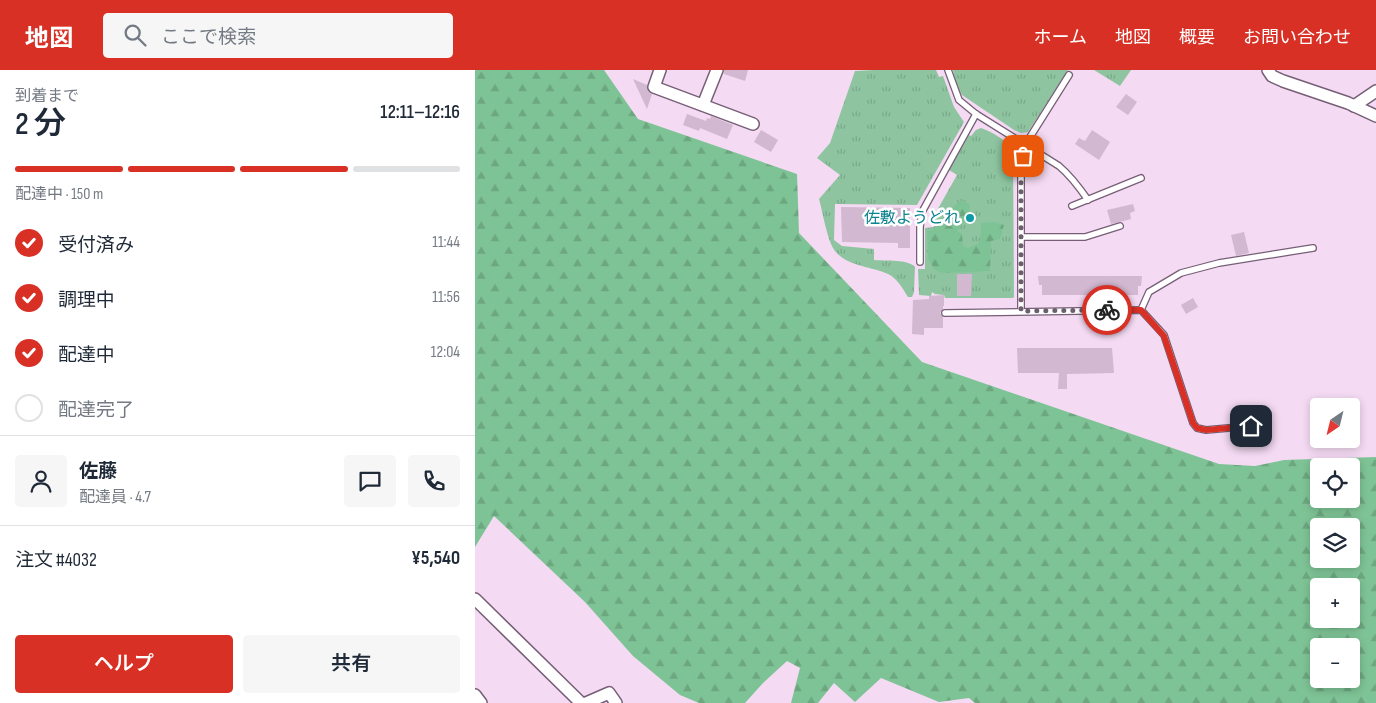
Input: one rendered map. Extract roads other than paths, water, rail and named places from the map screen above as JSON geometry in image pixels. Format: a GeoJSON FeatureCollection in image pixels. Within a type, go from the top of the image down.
{"type":"FeatureCollection","features":[{"type":"Feature","properties":{"kind":"street"},"geometry":{"type":"LineString","coordinates":[[660,70],[654,87],[753,124]]}},
{"type":"Feature","properties":{"kind":"street"},"geometry":{"type":"LineString","coordinates":[[703,105],[717,70]]}},
{"type":"Feature","properties":{"kind":"street"},"geometry":{"type":"LineString","coordinates":[[1268,70],[1272,76],[1283,81],[1354,106],[1376,116]]}},
{"type":"Feature","properties":{"kind":"street"},"geometry":{"type":"LineString","coordinates":[[1354,106],[1376,91]]}},
{"type":"Feature","properties":{"kind":"street"},"geometry":{"type":"LineString","coordinates":[[475,598],[581,703]]}},
{"type":"Feature","properties":{"kind":"street"},"geometry":{"type":"LineString","coordinates":[[587,703],[609,693],[617,703]]}},
{"type":"Feature","properties":{"kind":"street"},"geometry":{"type":"LineString","coordinates":[[475,696],[481,703]]}},
{"type":"Feature","properties":{"kind":"lane"},"geometry":{"type":"LineString","coordinates":[[948,70],[959,100],[976,114],[1059,166],[1078,185],[1087,200]]}},
{"type":"Feature","properties":{"kind":"lane"},"geometry":{"type":"LineString","coordinates":[[1021,311],[1021,167],[1025,145],[1069,75]]}},
{"type":"Feature","properties":{"kind":"lane"},"geometry":{"type":"LineString","coordinates":[[920,262],[922,212],[976,114]]}},
{"type":"Feature","properties":{"kind":"lane"},"geometry":{"type":"LineString","coordinates":[[1072,206],[1141,178]]}},
{"type":"Feature","properties":{"kind":"lane"},"geometry":{"type":"LineString","coordinates":[[1021,238],[1085,237],[1121,226]]}},
{"type":"Feature","properties":{"kind":"lane"},"geometry":{"type":"LineString","coordinates":[[1141,310],[1149,292],[1181,273],[1219,263],[1313,248]]}},
{"type":"Feature","properties":{"kind":"lane"},"geometry":{"type":"LineString","coordinates":[[945,313],[1141,310],[1164,336],[1193,423],[1197,428],[1206,430],[1251,426]]}},
{"type":"Feature","properties":{"kind":"place","name":"佐敷ようどれ"},"geometry":{"type":"Point","coordinates":[970,218]}}]}
